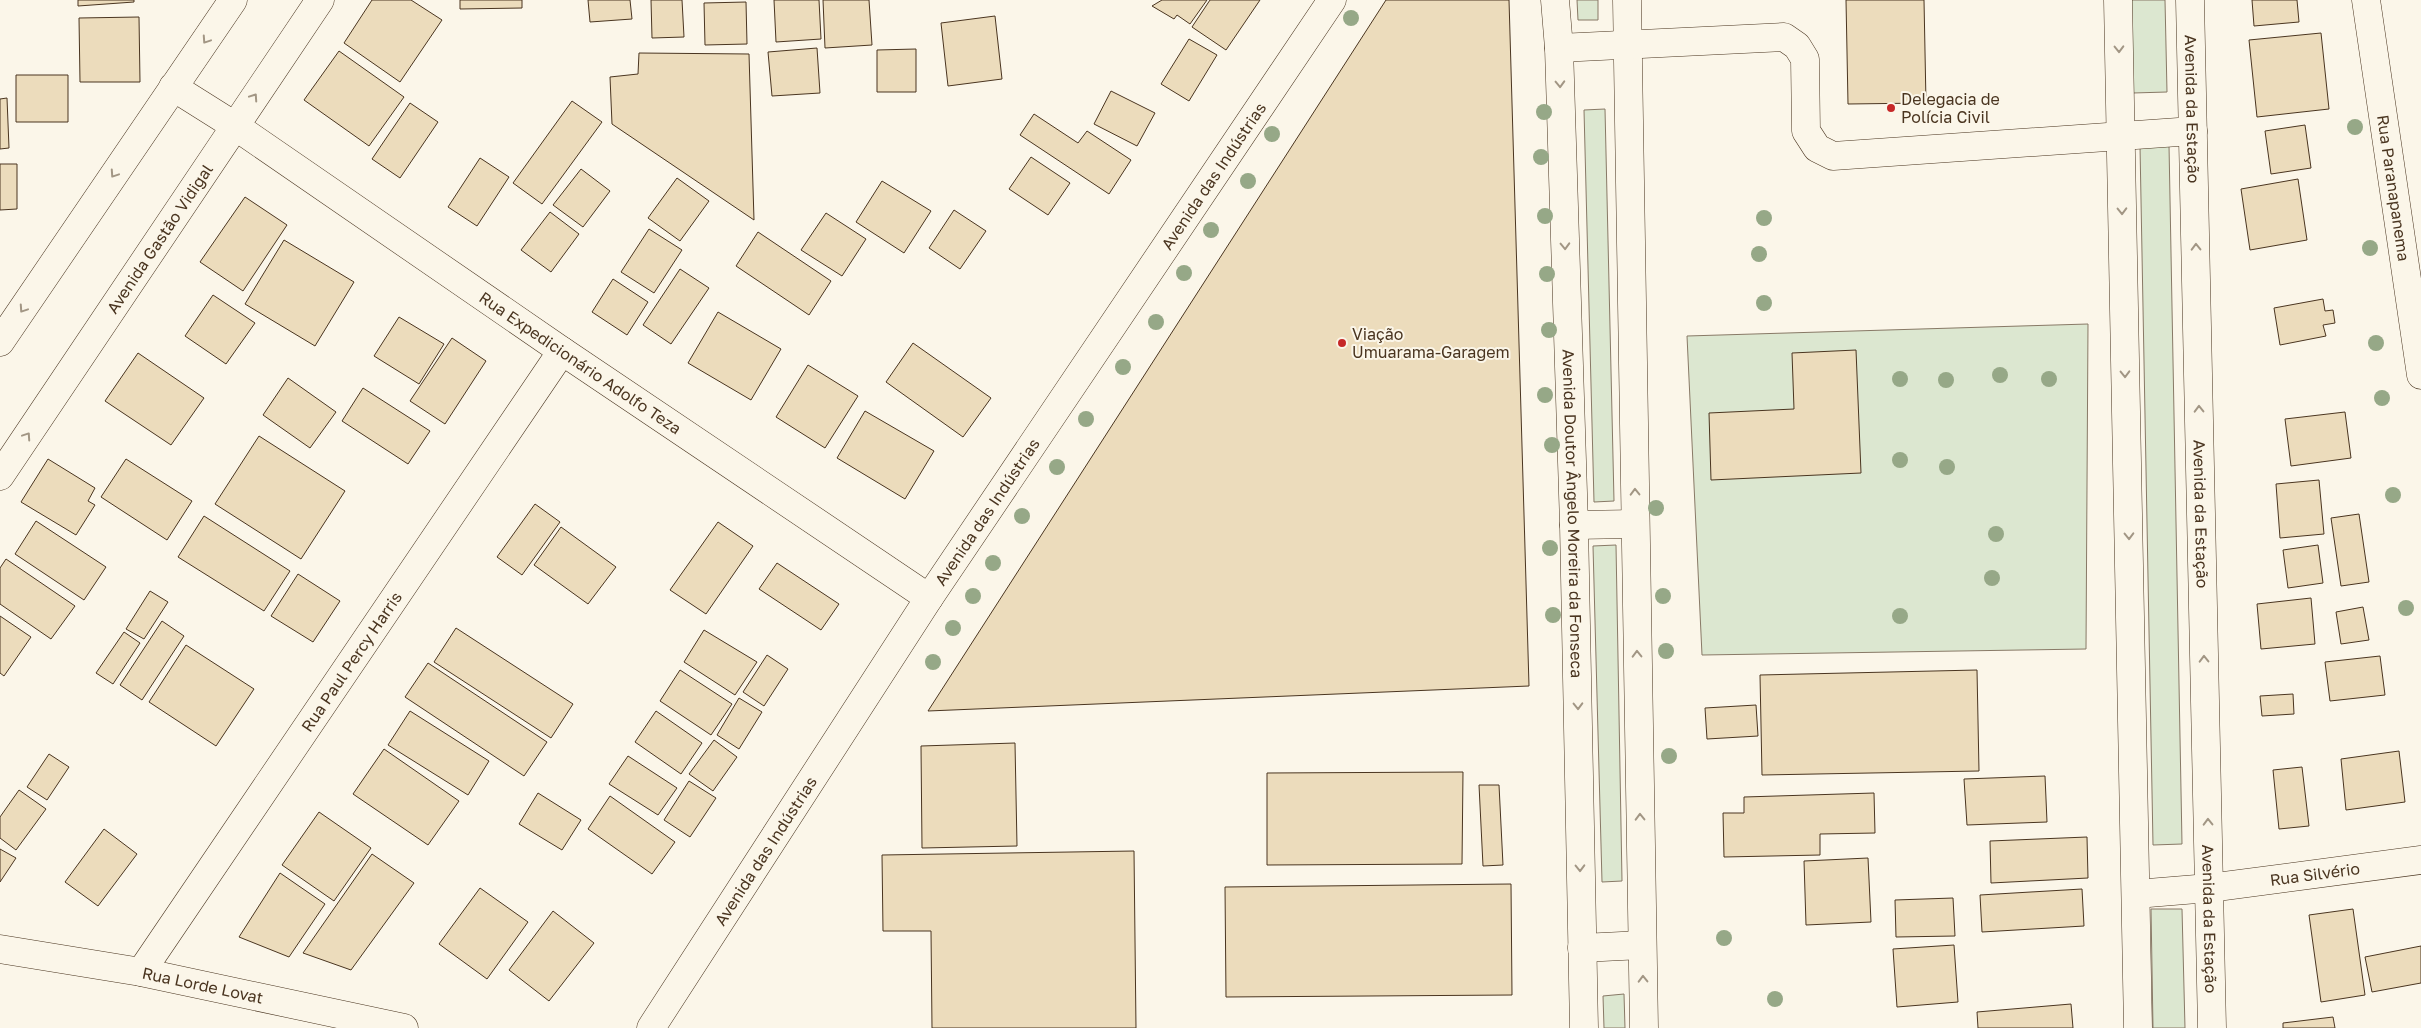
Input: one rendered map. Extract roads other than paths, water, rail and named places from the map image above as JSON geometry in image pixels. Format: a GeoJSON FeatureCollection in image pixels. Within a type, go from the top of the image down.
{"type":"FeatureCollection","features":[{"type":"Feature","properties":{"kind":"street"},"geometry":{"type":"LineString","coordinates":[[0,342],[233,0]]}},
{"type":"Feature","properties":{"kind":"street","name":"Avenida Gastão Vidigal"},"geometry":{"type":"LineString","coordinates":[[0,476],[320,0]]}},
{"type":"Feature","properties":{"kind":"street","name":"Avenida das Indústrias"},"geometry":{"type":"LineString","coordinates":[[651,1028],[929,598],[1332,0]]}},
{"type":"Feature","properties":{"kind":"street","name":"Avenida Doutor Ângelo Moreira da Fonseca"},"geometry":{"type":"LineString","coordinates":[[1555,0],[1559,48],[1574,525],[1584,1028]]}},
{"type":"Feature","properties":{"kind":"street"},"geometry":{"type":"LineString","coordinates":[[1627,0],[1644,1028]]}},
{"type":"Feature","properties":{"kind":"street"},"geometry":{"type":"LineString","coordinates":[[2118,0],[2138,1028]]}},
{"type":"Feature","properties":{"kind":"street","name":"Avenida da Estação"},"geometry":{"type":"LineString","coordinates":[[2190,0],[2212,1028]]}},
{"type":"Feature","properties":{"kind":"street","name":"Rua Paranapanema"},"geometry":{"type":"LineString","coordinates":[[2366,0],[2421,375]]}},
{"type":"Feature","properties":{"kind":"street"},"geometry":{"type":"LineString","coordinates":[[1559,48],[1627,43],[1784,37],[1797,46],[1805,59],[1806,131],[1817,148],[1833,156],[2193,131]]}},
{"type":"Feature","properties":{"kind":"street","name":"Rua Expedicionário Adolfo Teza"},"geometry":{"type":"LineString","coordinates":[[174,87],[235,126],[562,351],[929,598]]}},
{"type":"Feature","properties":{"kind":"street","name":"Rua Paul Percy Harris"},"geometry":{"type":"LineString","coordinates":[[141,972],[562,351]]}},
{"type":"Feature","properties":{"kind":"street"},"geometry":{"type":"LineString","coordinates":[[1574,525],[1635,524]]}},
{"type":"Feature","properties":{"kind":"street","name":"Rua Silvério"},"geometry":{"type":"LineString","coordinates":[[2136,894],[2209,888],[2421,860]]}},
{"type":"Feature","properties":{"kind":"street"},"geometry":{"type":"LineString","coordinates":[[1582,948],[1642,944]]}},
{"type":"Feature","properties":{"kind":"street","name":"Rua Lorde Lovat"},"geometry":{"type":"LineString","coordinates":[[0,949],[141,972],[373,1025],[404,1028]]}},
{"type":"Feature","properties":{"kind":"place","name":"Delegacia de Polícia Civil"},"geometry":{"type":"Point","coordinates":[1891,108]}},
{"type":"Feature","properties":{"kind":"place","name":"Viação Umuarama-Garagem"},"geometry":{"type":"Point","coordinates":[1342,343]}}]}
